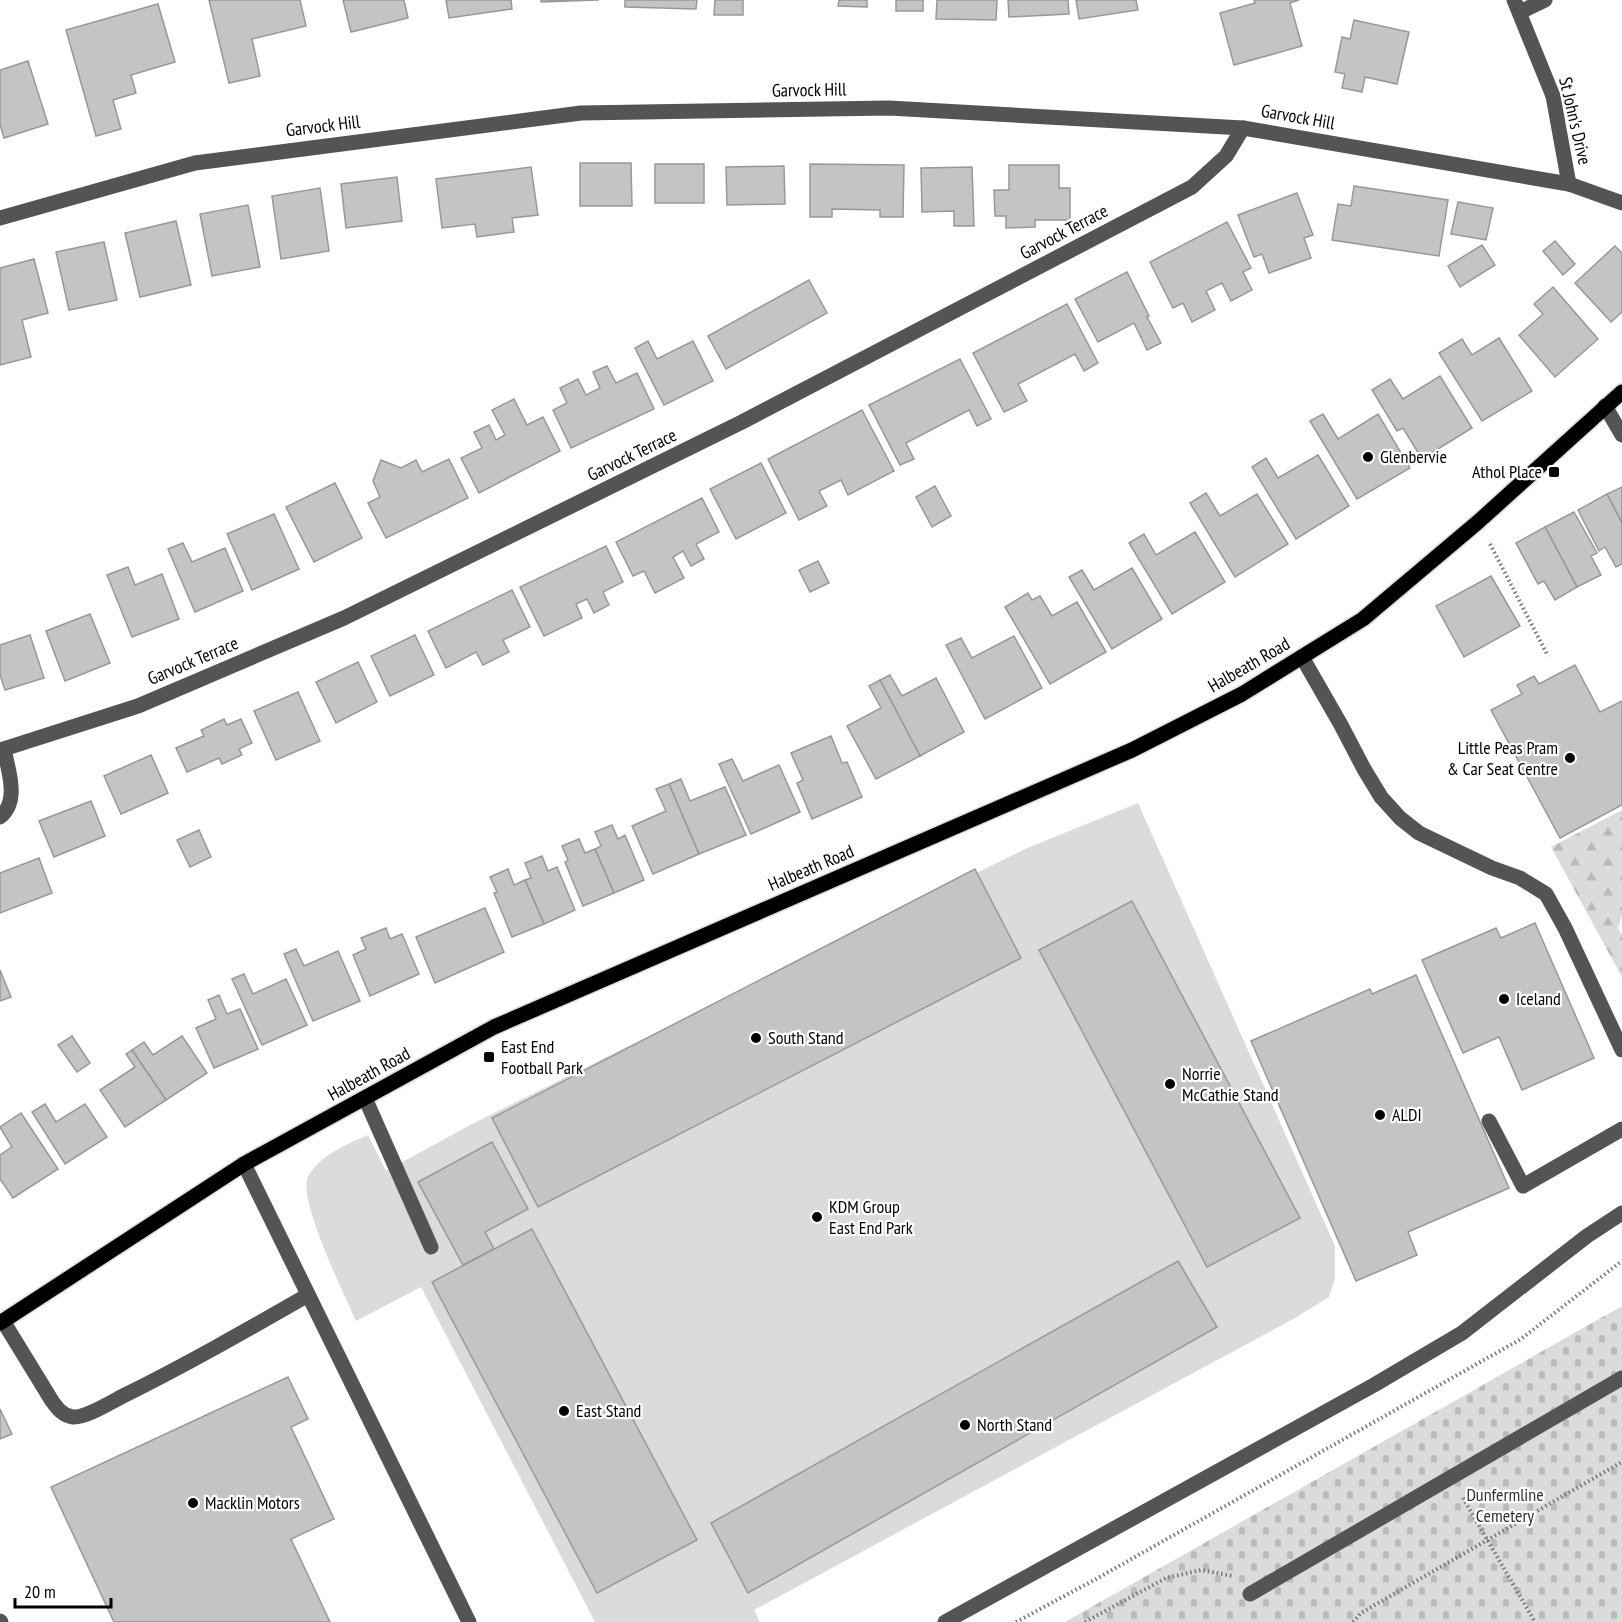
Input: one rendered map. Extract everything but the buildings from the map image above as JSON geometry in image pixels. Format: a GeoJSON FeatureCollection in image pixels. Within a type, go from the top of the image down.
{"type":"FeatureCollection","features":[{"type":"Feature","properties":{"kind":"main road","name":"Halbeath Road"},"geometry":{"type":"LineString","coordinates":[[2,1322],[244,1164],[494,1027],[1131,750],[1242,693],[1363,619],[1478,522],[1622,392]]}},
{"type":"Feature","properties":{"kind":"street"},"geometry":{"type":"LineString","coordinates":[[1517,6],[1545,0]]}},
{"type":"Feature","properties":{"kind":"street","name":"St John's Drive"},"geometry":{"type":"LineString","coordinates":[[1517,6],[1553,96],[1569,184]]}},
{"type":"Feature","properties":{"kind":"street","name":"Garvock Hill"},"geometry":{"type":"LineString","coordinates":[[0,218],[195,163],[581,113],[889,108],[1243,128],[1569,184],[1622,202]]}},
{"type":"Feature","properties":{"kind":"street","name":"Garvock Terrace"},"geometry":{"type":"LineString","coordinates":[[2,750],[138,706],[344,618],[742,422],[1192,187],[1226,156],[1243,128]]}},
{"type":"Feature","properties":{"kind":"street"},"geometry":{"type":"LineString","coordinates":[[1605,406],[1622,435]]}},
{"type":"Feature","properties":{"kind":"street"},"geometry":{"type":"LineString","coordinates":[[1302,657],[1381,797],[1400,818],[1419,834],[1492,868],[1520,878],[1546,894],[1565,928],[1622,1050]]}},
{"type":"Feature","properties":{"kind":"street"},"geometry":{"type":"LineString","coordinates":[[0,816],[9,804],[12,790],[2,750]]}},
{"type":"Feature","properties":{"kind":"street"},"geometry":{"type":"LineString","coordinates":[[365,1098],[431,1247]]}},
{"type":"Feature","properties":{"kind":"street"},"geometry":{"type":"LineString","coordinates":[[1489,1121],[1523,1186],[1622,1129]]}},
{"type":"Feature","properties":{"kind":"street"},"geometry":{"type":"LineString","coordinates":[[244,1164],[469,1622]]}},
{"type":"Feature","properties":{"kind":"street"},"geometry":{"type":"LineString","coordinates":[[945,1622],[1374,1386],[1462,1333],[1587,1236],[1622,1213]]}},
{"type":"Feature","properties":{"kind":"street"},"geometry":{"type":"LineString","coordinates":[[2,1322],[52,1401],[61,1413],[72,1417],[97,1409],[178,1369],[308,1295]]}},
{"type":"Feature","properties":{"kind":"street"},"geometry":{"type":"LineString","coordinates":[[1250,1594],[1622,1378]]}},
{"type":"Feature","properties":{"kind":"path"},"geometry":{"type":"LineString","coordinates":[[1478,522],[1548,657]]}},
{"type":"Feature","properties":{"kind":"path"},"geometry":{"type":"LineString","coordinates":[[1016,1622],[1106,1574],[1521,1339],[1622,1261]]}},
{"type":"Feature","properties":{"kind":"path"},"geometry":{"type":"LineString","coordinates":[[1353,1622],[1361,1613],[1622,1462]]}},
{"type":"Feature","properties":{"kind":"path"},"geometry":{"type":"LineString","coordinates":[[1452,1478],[1535,1622]]}},
{"type":"Feature","properties":{"kind":"path"},"geometry":{"type":"LineString","coordinates":[[1085,1622],[1166,1578],[1201,1570],[1235,1577],[1250,1594]]}},
{"type":"Feature","properties":{"kind":"green space","name":"KDM Group East End Park"},"geometry":{"type":"Polygon","coordinates":[[[1138,803],[1335,1246],[1335,1278],[1329,1297],[1295,1318],[754,1610],[760,1622],[595,1622],[421,1287],[356,1321],[324,1248],[309,1205],[306,1188],[308,1177],[313,1169],[335,1151],[368,1135],[386,1171],[472,1124],[1025,849],[1138,803]]]}},
{"type":"Feature","properties":{"kind":"green space"},"geometry":{"type":"Polygon","coordinates":[[[1622,810],[1622,915],[1618,928],[1622,935],[1622,977],[1551,847],[1622,810]]]}},
{"type":"Feature","properties":{"kind":"green space","name":"Dunfermline Cemetery"},"geometry":{"type":"Polygon","coordinates":[[[1622,1306],[1622,1622],[1065,1622],[1622,1306]]]}},
{"type":"Feature","properties":{"kind":"place","name":"Glenbervie"},"geometry":{"type":"Point","coordinates":[1368,457]}},
{"type":"Feature","properties":{"kind":"place","name":"Athol Place"},"geometry":{"type":"Point","coordinates":[1554,472]}},
{"type":"Feature","properties":{"kind":"place","name":"Little Peas Pram & Car Seat Centre"},"geometry":{"type":"Point","coordinates":[1570,758]}},
{"type":"Feature","properties":{"kind":"place","name":"Iceland"},"geometry":{"type":"Point","coordinates":[1504,999]}},
{"type":"Feature","properties":{"kind":"place","name":"South Stand"},"geometry":{"type":"Point","coordinates":[756,1038]}},
{"type":"Feature","properties":{"kind":"place","name":"East End Football Park"},"geometry":{"type":"Point","coordinates":[489,1057]}},
{"type":"Feature","properties":{"kind":"place","name":"Norrie McCathie Stand"},"geometry":{"type":"Point","coordinates":[1170,1084]}},
{"type":"Feature","properties":{"kind":"place","name":"ALDI"},"geometry":{"type":"Point","coordinates":[1380,1115]}},
{"type":"Feature","properties":{"kind":"place","name":"KDM Group East End Park"},"geometry":{"type":"Point","coordinates":[817,1217]}},
{"type":"Feature","properties":{"kind":"place","name":"East Stand"},"geometry":{"type":"Point","coordinates":[564,1411]}},
{"type":"Feature","properties":{"kind":"place","name":"North Stand"},"geometry":{"type":"Point","coordinates":[965,1425]}},
{"type":"Feature","properties":{"kind":"place","name":"Macklin Motors"},"geometry":{"type":"Point","coordinates":[193,1503]}}]}
